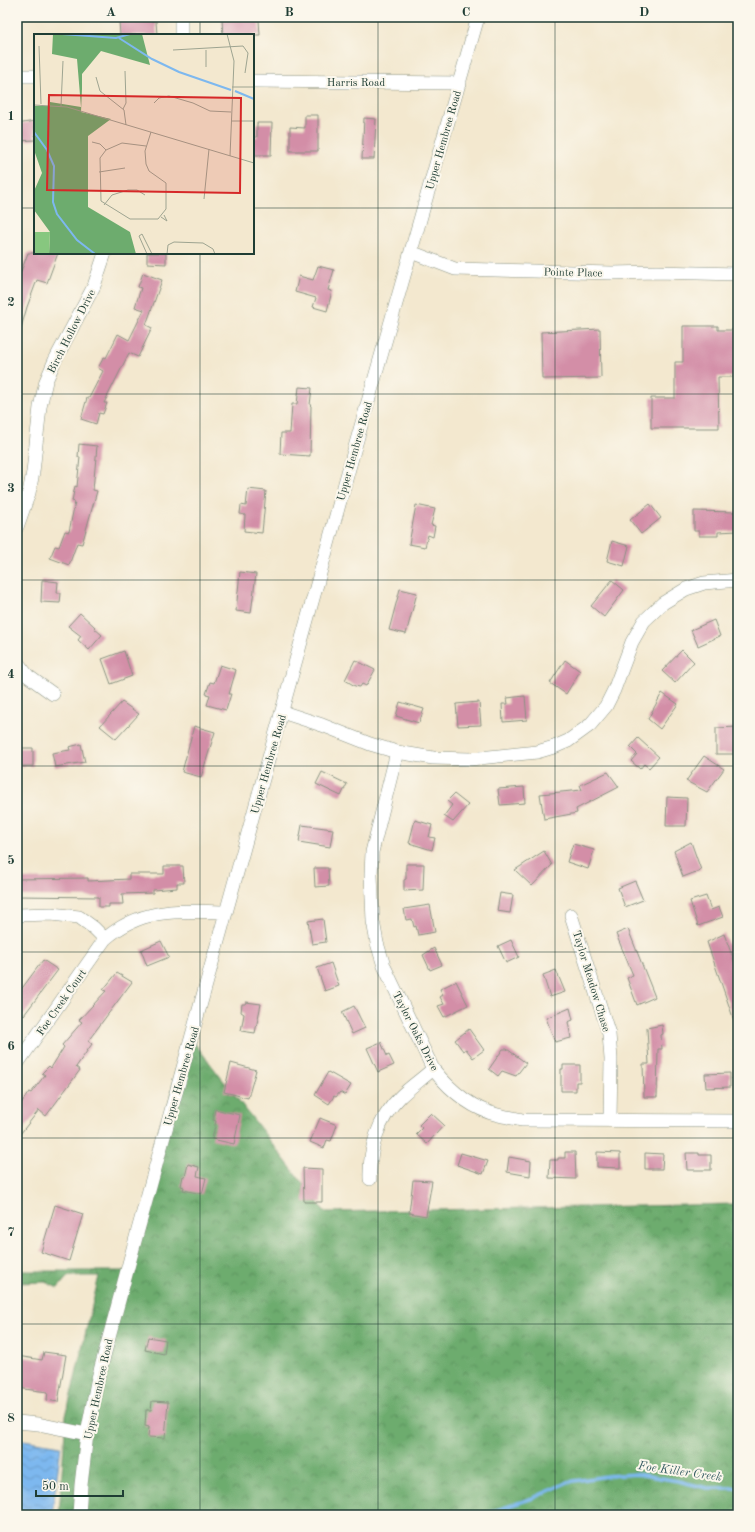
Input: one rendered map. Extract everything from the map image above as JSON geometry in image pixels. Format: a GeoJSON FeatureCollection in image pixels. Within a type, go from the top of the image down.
{"type":"FeatureCollection","features":[{"type":"Feature","properties":{"kind":"street"},"geometry":{"type":"LineString","coordinates":[[181,17],[181,34]]}},
{"type":"Feature","properties":{"kind":"street","name":"Upper Hembree Road"},"geometry":{"type":"LineString","coordinates":[[79,1515],[87,1434],[101,1368],[353,454],[478,17]]}},
{"type":"Feature","properties":{"kind":"street"},"geometry":{"type":"LineString","coordinates":[[17,76],[34,76]]}},
{"type":"Feature","properties":{"kind":"street","name":"Harris Road"},"geometry":{"type":"LineString","coordinates":[[254,81],[460,82]]}},
{"type":"Feature","properties":{"kind":"street","name":"Pointe Place"},"geometry":{"type":"LineString","coordinates":[[411,252],[455,269],[612,273],[657,272],[738,274]]}},
{"type":"Feature","properties":{"kind":"street","name":"Birch Hollow Drive"},"geometry":{"type":"LineString","coordinates":[[17,527],[29,493],[33,472],[40,407],[46,381],[55,360],[94,286],[105,254]]}},
{"type":"Feature","properties":{"kind":"street"},"geometry":{"type":"LineString","coordinates":[[282,712],[322,725],[370,744],[397,752],[433,758],[470,759],[537,752],[568,741],[590,725],[606,706],[614,690],[632,642],[644,621],[662,603],[686,589],[704,582],[738,580]]}},
{"type":"Feature","properties":{"kind":"street"},"geometry":{"type":"LineString","coordinates":[[17,662],[28,676],[52,694]]}},
{"type":"Feature","properties":{"kind":"street","name":"Taylor Oaks Drive"},"geometry":{"type":"LineString","coordinates":[[397,752],[372,852],[372,921],[384,966],[433,1069],[443,1081],[464,1099],[480,1109],[497,1115],[522,1120],[738,1121]]}},
{"type":"Feature","properties":{"kind":"street","name":"Foe Creek Court"},"geometry":{"type":"LineString","coordinates":[[17,1064],[105,939],[114,932],[131,921],[155,914],[180,911],[226,912]]}},
{"type":"Feature","properties":{"kind":"street"},"geometry":{"type":"LineString","coordinates":[[17,915],[51,914],[79,917],[94,928],[105,939]]}},
{"type":"Feature","properties":{"kind":"street","name":"Taylor Meadow Chase"},"geometry":{"type":"LineString","coordinates":[[571,915],[609,1034],[611,1059],[610,1120]]}},
{"type":"Feature","properties":{"kind":"street"},"geometry":{"type":"LineString","coordinates":[[370,1179],[371,1153],[377,1131],[384,1117],[399,1098],[433,1069]]}},
{"type":"Feature","properties":{"kind":"street"},"geometry":{"type":"LineString","coordinates":[[17,1422],[38,1424],[87,1434]]}},
{"type":"Feature","properties":{"kind":"green space"},"geometry":{"type":"Polygon","coordinates":[[[185,1031],[325,1212],[738,1204],[738,1515],[59,1515],[66,1416],[99,1276],[68,1276],[58,1288],[45,1282],[17,1283],[17,1271],[132,1271],[185,1031]]]}},
{"type":"Feature","properties":{"kind":"water"},"geometry":{"type":"Polygon","coordinates":[[[17,1439],[61,1446],[52,1514],[17,1513],[17,1439]]]}},
{"type":"Feature","properties":{"kind":"building"},"geometry":{"type":"Polygon","coordinates":[[[222,20],[259,20],[260,35],[223,34],[222,20]]]}},
{"type":"Feature","properties":{"kind":"building"},"geometry":{"type":"Polygon","coordinates":[[[119,21],[156,21],[157,34],[120,34],[119,21]]]}},
{"type":"Feature","properties":{"kind":"building"},"geometry":{"type":"Polygon","coordinates":[[[305,115],[318,115],[318,151],[290,151],[290,127],[305,128],[305,115]]]}},
{"type":"Feature","properties":{"kind":"building"},"geometry":{"type":"Polygon","coordinates":[[[364,118],[376,119],[374,159],[362,159],[364,118]]]}},
{"type":"Feature","properties":{"kind":"building"},"geometry":{"type":"Polygon","coordinates":[[[34,121],[34,140],[17,141],[17,124],[34,121]]]}},
{"type":"Feature","properties":{"kind":"building"},"geometry":{"type":"Polygon","coordinates":[[[257,123],[272,123],[271,155],[254,155],[254,137],[257,137],[257,123]]]}},
{"type":"Feature","properties":{"kind":"building"},"geometry":{"type":"Polygon","coordinates":[[[28,253],[58,254],[47,283],[37,280],[19,335],[17,335],[17,282],[28,253]]]}},
{"type":"Feature","properties":{"kind":"building"},"geometry":{"type":"Polygon","coordinates":[[[147,254],[166,254],[166,264],[147,263],[147,254]]]}},
{"type":"Feature","properties":{"kind":"building"},"geometry":{"type":"Polygon","coordinates":[[[318,266],[334,270],[328,290],[332,291],[327,311],[313,307],[316,298],[295,292],[299,276],[313,280],[318,266]]]}},
{"type":"Feature","properties":{"kind":"building"},"geometry":{"type":"Polygon","coordinates":[[[143,273],[162,280],[146,325],[152,328],[138,357],[129,353],[104,403],[107,403],[103,414],[99,413],[96,424],[81,419],[87,398],[89,398],[103,371],[98,368],[104,357],[106,358],[118,334],[129,340],[144,310],[135,307],[141,288],[138,287],[143,273]]]}},
{"type":"Feature","properties":{"kind":"building"},"geometry":{"type":"Polygon","coordinates":[[[683,326],[718,326],[718,330],[738,330],[738,377],[718,377],[719,428],[651,428],[651,398],[675,398],[675,362],[683,362],[683,326]]]}},
{"type":"Feature","properties":{"kind":"building"},"geometry":{"type":"Polygon","coordinates":[[[600,329],[601,378],[542,379],[541,332],[600,329]]]}},
{"type":"Feature","properties":{"kind":"building"},"geometry":{"type":"Polygon","coordinates":[[[299,387],[312,388],[310,405],[310,456],[280,454],[281,433],[290,433],[292,404],[297,404],[299,387]]]}},
{"type":"Feature","properties":{"kind":"building"},"geometry":{"type":"Polygon","coordinates":[[[79,444],[97,446],[93,490],[97,491],[82,544],[77,543],[69,565],[50,558],[55,546],[59,547],[65,531],[69,532],[75,502],[72,501],[75,486],[77,487],[80,457],[78,457],[79,444]]]}},
{"type":"Feature","properties":{"kind":"building"},"geometry":{"type":"Polygon","coordinates":[[[248,489],[266,491],[262,533],[244,531],[245,515],[240,514],[241,505],[246,506],[248,489]]]}},
{"type":"Feature","properties":{"kind":"building"},"geometry":{"type":"Polygon","coordinates":[[[650,504],[661,518],[641,534],[630,520],[650,504]]]}},
{"type":"Feature","properties":{"kind":"building"},"geometry":{"type":"Polygon","coordinates":[[[416,505],[435,509],[431,525],[435,526],[433,537],[428,535],[425,547],[409,544],[416,505]]]}},
{"type":"Feature","properties":{"kind":"building"},"geometry":{"type":"Polygon","coordinates":[[[694,511],[738,512],[738,531],[718,532],[718,536],[699,536],[699,531],[694,531],[694,511]]]}},
{"type":"Feature","properties":{"kind":"building"},"geometry":{"type":"Polygon","coordinates":[[[612,541],[629,546],[624,566],[607,561],[612,541]]]}},
{"type":"Feature","properties":{"kind":"building"},"geometry":{"type":"Polygon","coordinates":[[[240,572],[256,574],[251,613],[236,611],[240,572]]]}},
{"type":"Feature","properties":{"kind":"building"},"geometry":{"type":"Polygon","coordinates":[[[42,580],[58,582],[57,593],[61,593],[60,603],[41,602],[42,580]]]}},
{"type":"Feature","properties":{"kind":"building"},"geometry":{"type":"Polygon","coordinates":[[[612,580],[624,590],[604,617],[591,606],[612,580]]]}},
{"type":"Feature","properties":{"kind":"building"},"geometry":{"type":"Polygon","coordinates":[[[400,589],[417,593],[406,634],[389,630],[400,589]]]}},
{"type":"Feature","properties":{"kind":"building"},"geometry":{"type":"Polygon","coordinates":[[[80,613],[102,635],[89,650],[78,640],[81,636],[68,626],[80,613]]]}},
{"type":"Feature","properties":{"kind":"building"},"geometry":{"type":"Polygon","coordinates":[[[714,620],[720,636],[698,646],[691,630],[714,620]]]}},
{"type":"Feature","properties":{"kind":"building"},"geometry":{"type":"Polygon","coordinates":[[[682,650],[694,662],[675,683],[662,671],[682,650]]]}},
{"type":"Feature","properties":{"kind":"building"},"geometry":{"type":"Polygon","coordinates":[[[124,651],[132,676],[111,684],[102,659],[124,651]]]}},
{"type":"Feature","properties":{"kind":"building"},"geometry":{"type":"Polygon","coordinates":[[[355,660],[375,670],[366,686],[362,684],[360,687],[355,686],[345,680],[355,660]]]}},
{"type":"Feature","properties":{"kind":"building"},"geometry":{"type":"Polygon","coordinates":[[[565,660],[580,671],[566,694],[550,683],[565,660]]]}},
{"type":"Feature","properties":{"kind":"building"},"geometry":{"type":"Polygon","coordinates":[[[220,665],[236,670],[226,710],[207,705],[210,695],[206,694],[210,682],[214,683],[220,665]]]}},
{"type":"Feature","properties":{"kind":"building"},"geometry":{"type":"Polygon","coordinates":[[[662,693],[678,704],[660,729],[648,719],[662,693]]]}},
{"type":"Feature","properties":{"kind":"building"},"geometry":{"type":"Polygon","coordinates":[[[525,696],[527,720],[503,722],[502,704],[508,704],[507,698],[525,696]]]}},
{"type":"Feature","properties":{"kind":"building"},"geometry":{"type":"Polygon","coordinates":[[[122,702],[139,714],[116,739],[100,726],[122,702]]]}},
{"type":"Feature","properties":{"kind":"building"},"geometry":{"type":"Polygon","coordinates":[[[400,702],[424,709],[419,723],[396,716],[400,702]]]}},
{"type":"Feature","properties":{"kind":"building"},"geometry":{"type":"Polygon","coordinates":[[[479,702],[481,725],[458,726],[456,704],[479,702]]]}},
{"type":"Feature","properties":{"kind":"building"},"geometry":{"type":"Polygon","coordinates":[[[194,726],[215,732],[201,777],[182,772],[194,726]]]}},
{"type":"Feature","properties":{"kind":"building"},"geometry":{"type":"Polygon","coordinates":[[[738,727],[738,754],[716,754],[716,728],[738,727]]]}},
{"type":"Feature","properties":{"kind":"building"},"geometry":{"type":"Polygon","coordinates":[[[638,738],[659,757],[649,768],[644,764],[640,769],[631,761],[637,754],[630,747],[638,738]]]}},
{"type":"Feature","properties":{"kind":"building"},"geometry":{"type":"Polygon","coordinates":[[[81,744],[85,762],[55,767],[52,753],[70,750],[69,747],[81,744]]]}},
{"type":"Feature","properties":{"kind":"building"},"geometry":{"type":"Polygon","coordinates":[[[17,748],[33,748],[33,766],[20,766],[20,764],[17,764],[17,748]]]}},
{"type":"Feature","properties":{"kind":"building"},"geometry":{"type":"Polygon","coordinates":[[[704,756],[724,769],[707,792],[686,781],[704,756]]]}},
{"type":"Feature","properties":{"kind":"building"},"geometry":{"type":"Polygon","coordinates":[[[322,772],[347,784],[341,796],[316,784],[322,772]]]}},
{"type":"Feature","properties":{"kind":"building"},"geometry":{"type":"Polygon","coordinates":[[[608,772],[619,787],[576,809],[577,813],[544,819],[540,794],[582,790],[580,785],[608,772]]]}},
{"type":"Feature","properties":{"kind":"building"},"geometry":{"type":"Polygon","coordinates":[[[524,787],[525,803],[500,805],[498,789],[524,787]]]}},
{"type":"Feature","properties":{"kind":"building"},"geometry":{"type":"Polygon","coordinates":[[[454,794],[468,805],[453,822],[444,816],[452,805],[447,801],[454,794]]]}},
{"type":"Feature","properties":{"kind":"building"},"geometry":{"type":"Polygon","coordinates":[[[667,797],[687,798],[686,826],[666,826],[667,797]]]}},
{"type":"Feature","properties":{"kind":"building"},"geometry":{"type":"Polygon","coordinates":[[[415,820],[432,825],[429,837],[435,838],[432,850],[409,843],[415,820]]]}},
{"type":"Feature","properties":{"kind":"building"},"geometry":{"type":"Polygon","coordinates":[[[302,825],[333,829],[330,847],[299,842],[302,825]]]}},
{"type":"Feature","properties":{"kind":"building"},"geometry":{"type":"Polygon","coordinates":[[[691,842],[701,870],[683,877],[674,851],[691,842]]]}},
{"type":"Feature","properties":{"kind":"building"},"geometry":{"type":"Polygon","coordinates":[[[573,844],[594,850],[588,869],[567,862],[573,844]]]}},
{"type":"Feature","properties":{"kind":"building"},"geometry":{"type":"Polygon","coordinates":[[[544,851],[552,865],[532,886],[515,870],[544,851]]]}},
{"type":"Feature","properties":{"kind":"building"},"geometry":{"type":"Polygon","coordinates":[[[406,864],[424,864],[423,890],[404,891],[406,864]]]}},
{"type":"Feature","properties":{"kind":"building"},"geometry":{"type":"Polygon","coordinates":[[[164,866],[183,866],[184,883],[177,883],[177,888],[153,890],[153,893],[122,894],[123,904],[109,904],[109,907],[99,907],[99,897],[17,896],[17,879],[88,878],[88,881],[129,879],[129,874],[164,874],[164,866]]]}},
{"type":"Feature","properties":{"kind":"building"},"geometry":{"type":"Polygon","coordinates":[[[314,868],[328,868],[329,886],[315,887],[314,868]]]}},
{"type":"Feature","properties":{"kind":"building"},"geometry":{"type":"Polygon","coordinates":[[[635,881],[643,900],[625,907],[618,888],[635,881]]]}},
{"type":"Feature","properties":{"kind":"building"},"geometry":{"type":"Polygon","coordinates":[[[500,893],[513,895],[510,913],[497,911],[500,893]]]}},
{"type":"Feature","properties":{"kind":"building"},"geometry":{"type":"Polygon","coordinates":[[[706,896],[711,910],[719,907],[723,917],[698,926],[690,901],[706,896]]]}},
{"type":"Feature","properties":{"kind":"building"},"geometry":{"type":"Polygon","coordinates":[[[430,905],[435,932],[418,935],[416,926],[414,927],[412,919],[406,920],[404,909],[430,905]]]}},
{"type":"Feature","properties":{"kind":"building"},"geometry":{"type":"Polygon","coordinates":[[[323,919],[326,942],[312,944],[308,921],[323,919]]]}},
{"type":"Feature","properties":{"kind":"building"},"geometry":{"type":"Polygon","coordinates":[[[628,929],[655,997],[637,1005],[627,978],[633,975],[616,934],[628,929]]]}},
{"type":"Feature","properties":{"kind":"building"},"geometry":{"type":"Polygon","coordinates":[[[724,934],[738,971],[737,1029],[707,942],[724,934]]]}},
{"type":"Feature","properties":{"kind":"building"},"geometry":{"type":"Polygon","coordinates":[[[511,940],[519,957],[506,963],[498,946],[511,940]]]}},
{"type":"Feature","properties":{"kind":"building"},"geometry":{"type":"Polygon","coordinates":[[[161,941],[169,957],[147,966],[141,950],[161,941]]]}},
{"type":"Feature","properties":{"kind":"building"},"geometry":{"type":"Polygon","coordinates":[[[434,948],[442,965],[430,970],[423,955],[434,948]]]}},
{"type":"Feature","properties":{"kind":"building"},"geometry":{"type":"Polygon","coordinates":[[[43,960],[58,970],[24,1015],[17,1010],[17,995],[43,960]]]}},
{"type":"Feature","properties":{"kind":"building"},"geometry":{"type":"Polygon","coordinates":[[[331,963],[339,986],[325,991],[317,968],[331,963]]]}},
{"type":"Feature","properties":{"kind":"building"},"geometry":{"type":"Polygon","coordinates":[[[556,970],[565,992],[550,997],[543,975],[556,970]]]}},
{"type":"Feature","properties":{"kind":"building"},"geometry":{"type":"Polygon","coordinates":[[[117,973],[132,982],[88,1041],[92,1044],[76,1067],[80,1070],[46,1116],[39,1110],[17,1138],[17,1109],[29,1092],[31,1093],[45,1075],[42,1073],[49,1066],[51,1068],[64,1047],[62,1045],[82,1022],[79,1020],[106,991],[103,990],[117,973]]]}},
{"type":"Feature","properties":{"kind":"building"},"geometry":{"type":"Polygon","coordinates":[[[456,981],[468,1005],[444,1017],[438,1006],[444,1004],[440,997],[443,995],[440,989],[456,981]]]}},
{"type":"Feature","properties":{"kind":"building"},"geometry":{"type":"Polygon","coordinates":[[[246,1002],[261,1004],[255,1033],[241,1031],[244,1014],[241,1012],[242,1004],[245,1004],[246,1002]]]}},
{"type":"Feature","properties":{"kind":"building"},"geometry":{"type":"Polygon","coordinates":[[[354,1006],[365,1028],[352,1034],[342,1012],[354,1006]]]}},
{"type":"Feature","properties":{"kind":"building"},"geometry":{"type":"Polygon","coordinates":[[[570,1008],[573,1020],[568,1022],[571,1038],[555,1042],[546,1018],[570,1008]]]}},
{"type":"Feature","properties":{"kind":"building"},"geometry":{"type":"Polygon","coordinates":[[[662,1025],[662,1049],[658,1049],[657,1097],[644,1097],[643,1064],[649,1064],[647,1028],[662,1025]]]}},
{"type":"Feature","properties":{"kind":"building"},"geometry":{"type":"Polygon","coordinates":[[[469,1029],[484,1050],[473,1058],[466,1049],[463,1051],[455,1040],[469,1029]]]}},
{"type":"Feature","properties":{"kind":"building"},"geometry":{"type":"Polygon","coordinates":[[[381,1042],[387,1056],[389,1055],[394,1065],[378,1072],[367,1048],[381,1042]]]}},
{"type":"Feature","properties":{"kind":"building"},"geometry":{"type":"Polygon","coordinates":[[[503,1049],[507,1049],[526,1063],[516,1076],[502,1071],[498,1076],[489,1069],[503,1049]]]}},
{"type":"Feature","properties":{"kind":"building"},"geometry":{"type":"Polygon","coordinates":[[[231,1063],[256,1070],[248,1098],[224,1092],[231,1063]]]}},
{"type":"Feature","properties":{"kind":"building"},"geometry":{"type":"Polygon","coordinates":[[[563,1065],[580,1065],[580,1082],[576,1082],[576,1091],[561,1091],[561,1069],[563,1069],[563,1065]]]}},
{"type":"Feature","properties":{"kind":"building"},"geometry":{"type":"Polygon","coordinates":[[[328,1072],[351,1085],[345,1095],[340,1092],[336,1097],[334,1096],[329,1104],[315,1095],[328,1072]]]}},
{"type":"Feature","properties":{"kind":"building"},"geometry":{"type":"Polygon","coordinates":[[[730,1073],[730,1087],[706,1088],[705,1074],[730,1073]]]}},
{"type":"Feature","properties":{"kind":"building"},"geometry":{"type":"Polygon","coordinates":[[[215,1109],[240,1115],[234,1144],[212,1139],[216,1121],[213,1120],[215,1109]]]}},
{"type":"Feature","properties":{"kind":"building"},"geometry":{"type":"Polygon","coordinates":[[[431,1113],[444,1125],[427,1144],[416,1134],[422,1128],[419,1125],[431,1113]]]}},
{"type":"Feature","properties":{"kind":"building"},"geometry":{"type":"Polygon","coordinates":[[[320,1118],[337,1125],[331,1141],[327,1140],[324,1148],[310,1142],[320,1118]]]}},
{"type":"Feature","properties":{"kind":"building"},"geometry":{"type":"Polygon","coordinates":[[[565,1152],[575,1152],[576,1179],[549,1178],[550,1160],[565,1158],[565,1152]]]}},
{"type":"Feature","properties":{"kind":"building"},"geometry":{"type":"Polygon","coordinates":[[[597,1152],[620,1153],[620,1168],[597,1167],[597,1152]]]}},
{"type":"Feature","properties":{"kind":"building"},"geometry":{"type":"Polygon","coordinates":[[[461,1153],[488,1161],[483,1174],[457,1165],[461,1153]]]}},
{"type":"Feature","properties":{"kind":"building"},"geometry":{"type":"Polygon","coordinates":[[[645,1153],[663,1154],[662,1169],[645,1169],[645,1153]]]}},
{"type":"Feature","properties":{"kind":"building"},"geometry":{"type":"Polygon","coordinates":[[[686,1153],[711,1155],[711,1170],[687,1170],[686,1153]]]}},
{"type":"Feature","properties":{"kind":"building"},"geometry":{"type":"Polygon","coordinates":[[[509,1157],[531,1161],[530,1176],[507,1172],[509,1157]]]}},
{"type":"Feature","properties":{"kind":"building"},"geometry":{"type":"Polygon","coordinates":[[[188,1164],[199,1167],[197,1176],[206,1178],[202,1194],[183,1190],[184,1187],[181,1186],[188,1164]]]}},
{"type":"Feature","properties":{"kind":"building"},"geometry":{"type":"Polygon","coordinates":[[[303,1168],[322,1169],[322,1202],[304,1202],[303,1168]]]}},
{"type":"Feature","properties":{"kind":"building"},"geometry":{"type":"Polygon","coordinates":[[[413,1180],[432,1181],[426,1216],[409,1213],[413,1180]]]}},
{"type":"Feature","properties":{"kind":"building"},"geometry":{"type":"Polygon","coordinates":[[[55,1205],[83,1214],[69,1261],[41,1252],[55,1205]]]}},
{"type":"Feature","properties":{"kind":"building"},"geometry":{"type":"Polygon","coordinates":[[[148,1337],[166,1340],[164,1354],[145,1350],[148,1337]]]}},
{"type":"Feature","properties":{"kind":"building"},"geometry":{"type":"Polygon","coordinates":[[[44,1352],[66,1355],[58,1402],[47,1400],[48,1392],[17,1388],[17,1356],[42,1360],[44,1352]]]}},
{"type":"Feature","properties":{"kind":"building"},"geometry":{"type":"Polygon","coordinates":[[[152,1401],[168,1402],[165,1438],[148,1437],[149,1427],[145,1426],[146,1410],[151,1410],[152,1401]]]}},
{"type":"Feature","properties":{"kind":"waterway","name":"Foe Killer Creek"},"geometry":{"type":"LineString","coordinates":[[482,1515],[533,1498],[568,1482],[607,1476],[637,1474],[707,1488],[738,1488]]}}]}
